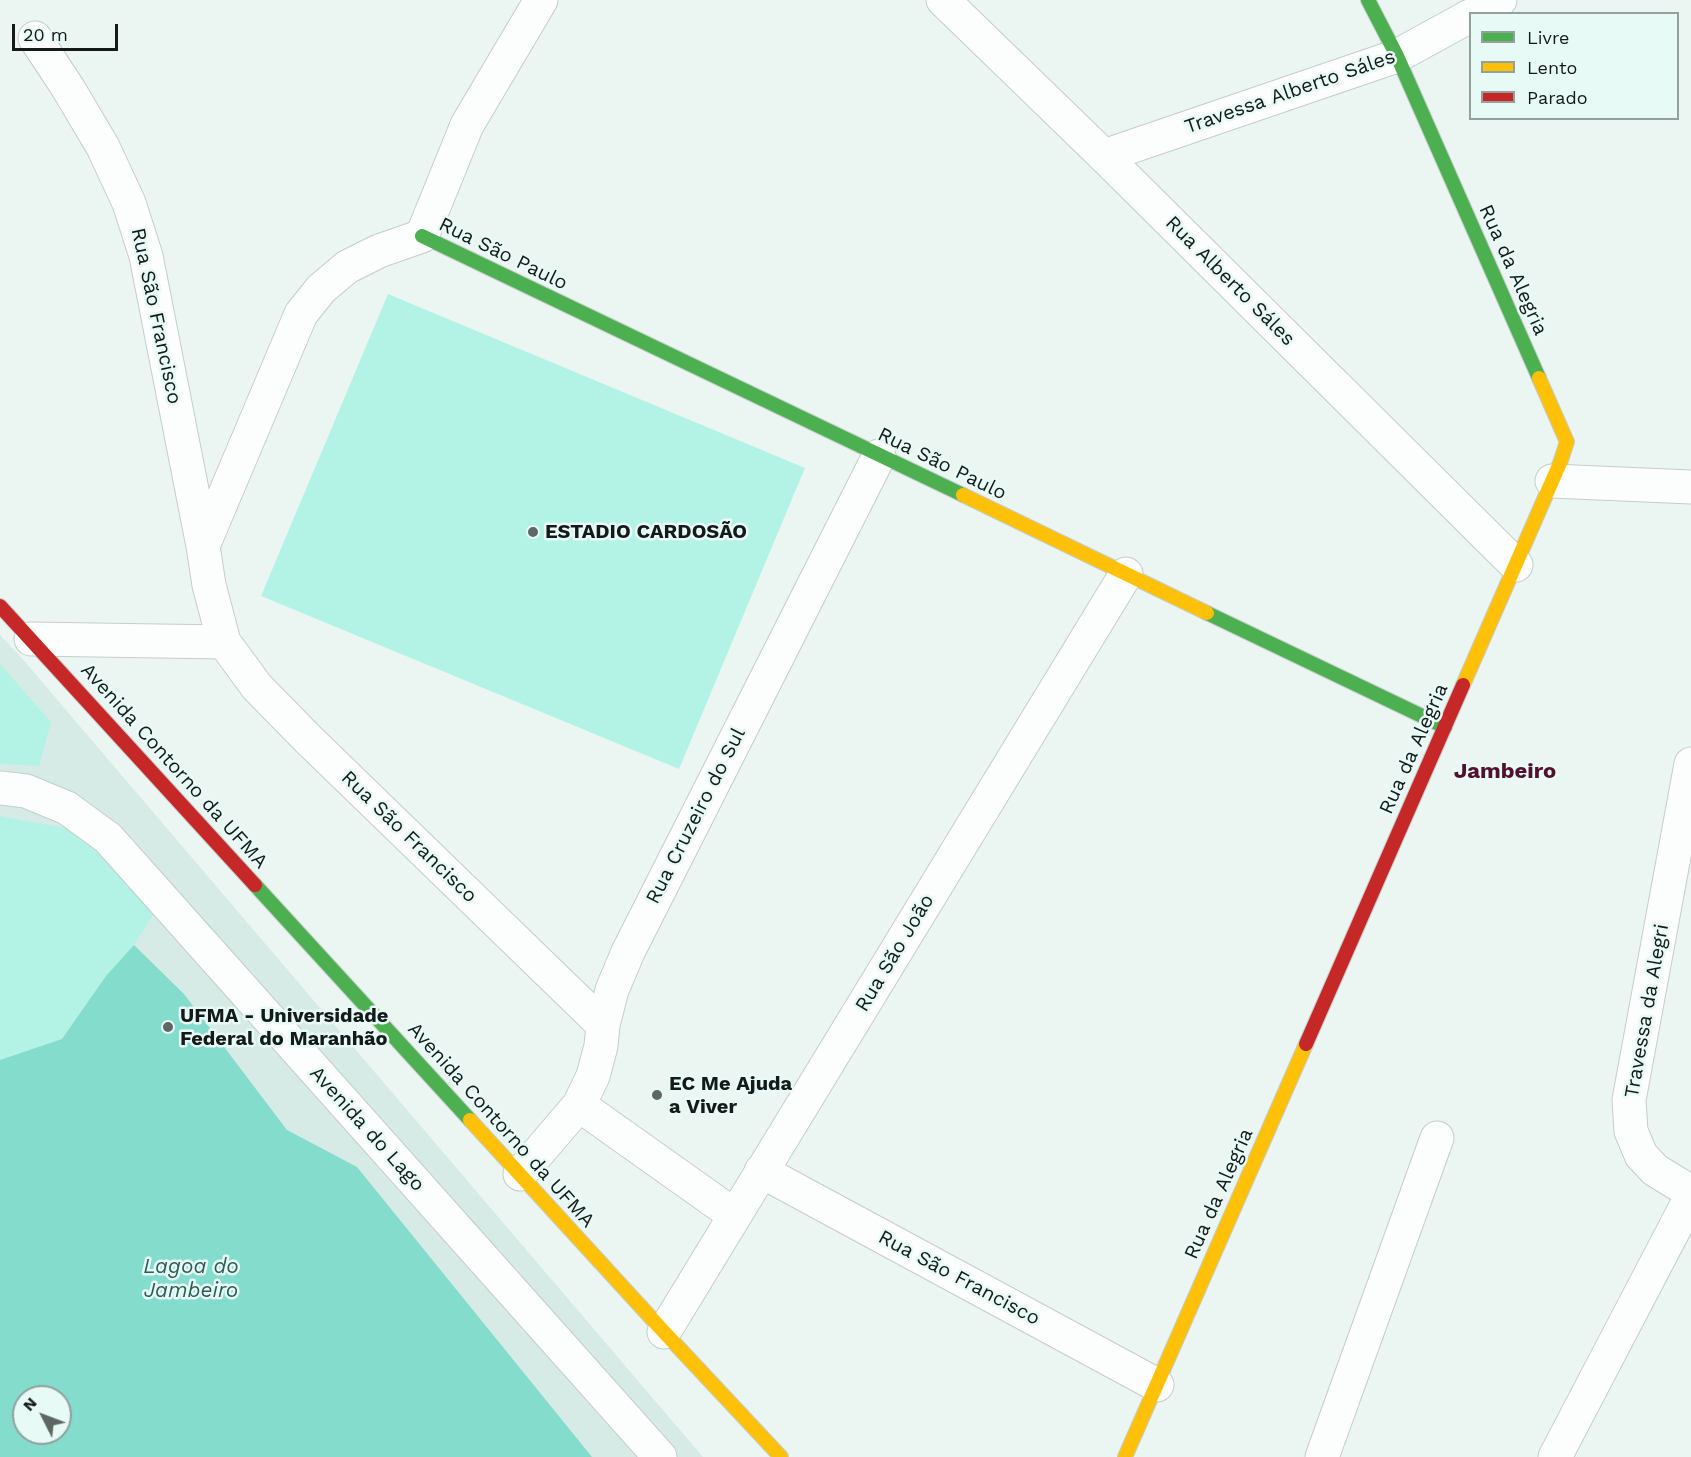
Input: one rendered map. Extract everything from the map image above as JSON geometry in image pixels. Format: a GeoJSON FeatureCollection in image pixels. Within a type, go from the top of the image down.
{"type":"FeatureCollection","features":[{"type":"Feature","properties":{"kind":"street"},"geometry":{"type":"LineString","coordinates":[[203,546],[301,314],[321,289],[347,267],[379,251],[422,236],[467,125],[541,0]]}},
{"type":"Feature","properties":{"kind":"street","name":"Rua Alberto Sáles"},"geometry":{"type":"LineString","coordinates":[[943,0],[1104,156],[1516,565]]}},
{"type":"Feature","properties":{"kind":"street","name":"Rua da Alegria"},"geometry":{"type":"LineString","coordinates":[[1128,1456],[1516,565],[1567,442],[1397,56],[1368,0]]}},
{"type":"Feature","properties":{"kind":"street"},"geometry":{"type":"LineString","coordinates":[[1479,12],[1500,0]]}},
{"type":"Feature","properties":{"kind":"street","name":"Travessa Alberto Sáles"},"geometry":{"type":"LineString","coordinates":[[1104,156],[1397,56],[1469,17]]}},
{"type":"Feature","properties":{"kind":"street","name":"Rua São Francisco"},"geometry":{"type":"LineString","coordinates":[[35,38],[103,147],[129,203],[146,256],[209,585],[224,642],[257,687],[308,739],[603,1025]]}},
{"type":"Feature","properties":{"kind":"street","name":"Rua São Paulo"},"geometry":{"type":"LineString","coordinates":[[422,236],[1444,727]]}},
{"type":"Feature","properties":{"kind":"street","name":"Rua Cruzeiro do Sul"},"geometry":{"type":"LineString","coordinates":[[520,1174],[579,1105],[593,1076],[602,1046],[603,1025],[612,990],[627,952],[879,456]]}},
{"type":"Feature","properties":{"kind":"street"},"geometry":{"type":"LineString","coordinates":[[1552,481],[1691,487]]}},
{"type":"Feature","properties":{"kind":"street","name":"Rua São João"},"geometry":{"type":"LineString","coordinates":[[664,1332],[1126,574]]}},
{"type":"Feature","properties":{"kind":"street","name":"Avenida Contorno da UFMA"},"geometry":{"type":"LineString","coordinates":[[0,606],[781,1457]]}},
{"type":"Feature","properties":{"kind":"street"},"geometry":{"type":"LineString","coordinates":[[32,639],[224,642]]}},
{"type":"Feature","properties":{"kind":"street","name":"Travessa da Alegri"},"geometry":{"type":"LineString","coordinates":[[1691,764],[1684,848],[1629,1100],[1631,1131],[1641,1155],[1655,1170],[1691,1192]]}},
{"type":"Feature","properties":{"kind":"street","name":"Avenida do Lago"},"geometry":{"type":"LineString","coordinates":[[0,788],[26,791],[67,808],[108,838],[660,1457]]}},
{"type":"Feature","properties":{"kind":"street"},"geometry":{"type":"LineString","coordinates":[[579,1105],[734,1215]]}},
{"type":"Feature","properties":{"kind":"street"},"geometry":{"type":"LineString","coordinates":[[1322,1457],[1437,1138]]}},
{"type":"Feature","properties":{"kind":"street","name":"Rua São Francisco"},"geometry":{"type":"LineString","coordinates":[[761,1171],[1157,1385]]}},
{"type":"Feature","properties":{"kind":"street"},"geometry":{"type":"LineString","coordinates":[[1555,1457],[1691,1197]]}},
{"type":"Feature","properties":{"kind":"shaded area","name":"ESTADIO CARDOSÃO"},"geometry":{"type":"Polygon","coordinates":[[[388,294],[805,468],[679,769],[261,596],[388,294]]]}},
{"type":"Feature","properties":{"kind":"shaded area","name":"Lagoa do Jambeiro"},"geometry":{"type":"Polygon","coordinates":[[[0,635],[20,656],[703,1457],[0,1457],[0,635]]]}},
{"type":"Feature","properties":{"kind":"shaded area"},"geometry":{"type":"Polygon","coordinates":[[[0,664],[51,722],[39,766],[0,764],[0,664]]]}},
{"type":"Feature","properties":{"kind":"shaded area"},"geometry":{"type":"Polygon","coordinates":[[[0,816],[70,829],[158,907],[134,945],[106,976],[62,1039],[0,1060],[0,816]]]}},
{"type":"Feature","properties":{"kind":"water","name":"Lagoa do Jambeiro"},"geometry":{"type":"Polygon","coordinates":[[[134,945],[184,994],[287,1130],[357,1167],[592,1457],[0,1457],[0,1060],[62,1039],[106,976],[134,945]]]}},
{"type":"Feature","properties":{"kind":"traffic: fast"},"geometry":{"type":"LineString","coordinates":[[1368,0],[1397,56],[1539,378]]}},
{"type":"Feature","properties":{"kind":"traffic: fast"},"geometry":{"type":"LineString","coordinates":[[422,236],[963,495]]}},
{"type":"Feature","properties":{"kind":"traffic: fast"},"geometry":{"type":"LineString","coordinates":[[1207,613],[1445,727]]}},
{"type":"Feature","properties":{"kind":"traffic: fast"},"geometry":{"type":"LineString","coordinates":[[255,885],[470,1120]]}},
{"type":"Feature","properties":{"kind":"traffic: slow"},"geometry":{"type":"LineString","coordinates":[[1463,685],[1560,463],[1567,442],[1539,378]]}},
{"type":"Feature","properties":{"kind":"traffic: slow"},"geometry":{"type":"LineString","coordinates":[[963,495],[1207,613]]}},
{"type":"Feature","properties":{"kind":"traffic: slow"},"geometry":{"type":"LineString","coordinates":[[1125,1457],[1306,1044]]}},
{"type":"Feature","properties":{"kind":"traffic: slow"},"geometry":{"type":"LineString","coordinates":[[470,1120],[781,1457]]}},
{"type":"Feature","properties":{"kind":"traffic: jam"},"geometry":{"type":"LineString","coordinates":[[0,606],[255,885]]}},
{"type":"Feature","properties":{"kind":"traffic: jam"},"geometry":{"type":"LineString","coordinates":[[1306,1044],[1463,685]]}},
{"type":"Feature","properties":{"kind":"place","name":"ESTADIO CARDOSÃO"},"geometry":{"type":"Point","coordinates":[533,532]}},
{"type":"Feature","properties":{"kind":"place","name":"UFMA - Universidade Federal do Maranhão"},"geometry":{"type":"Point","coordinates":[168,1027]}},
{"type":"Feature","properties":{"kind":"place","name":"EC Me Ajuda a Viver"},"geometry":{"type":"Point","coordinates":[657,1095]}},
{"type":"Feature","properties":{"kind":"district","name":"Jambeiro"},"geometry":{"type":"Point","coordinates":[1505,772]}}]}
